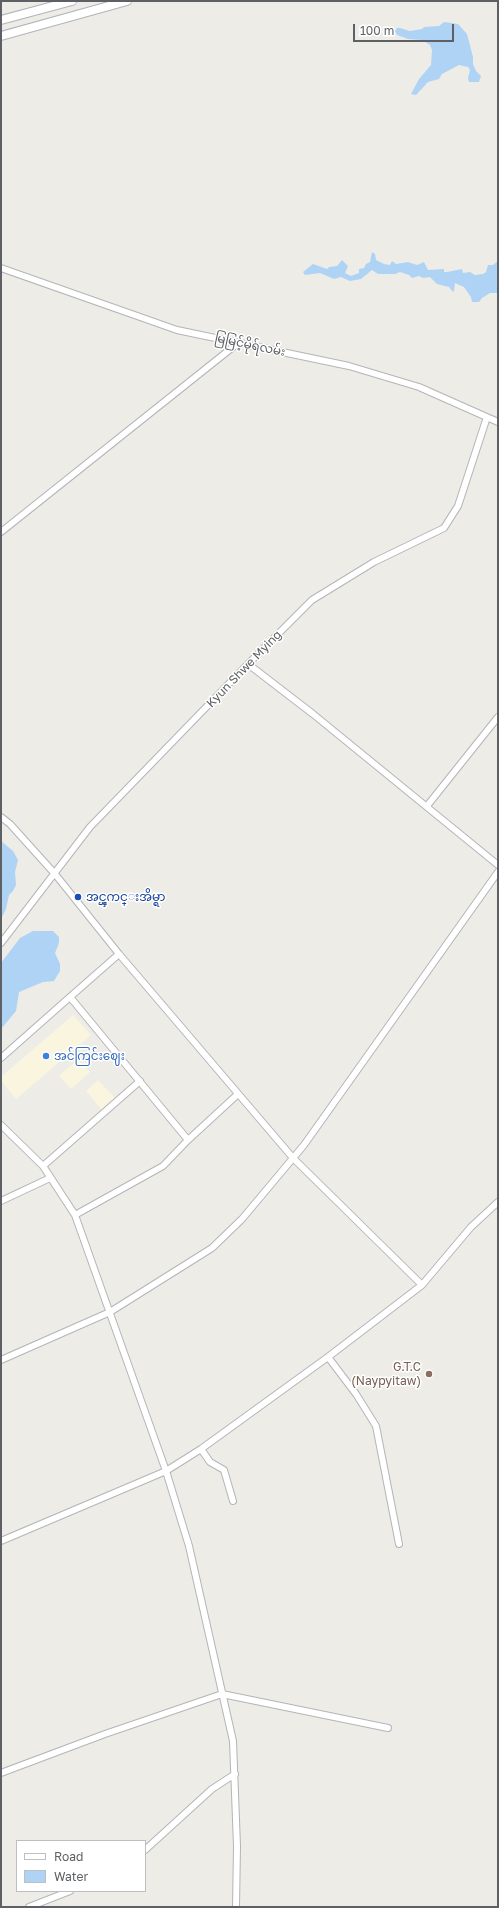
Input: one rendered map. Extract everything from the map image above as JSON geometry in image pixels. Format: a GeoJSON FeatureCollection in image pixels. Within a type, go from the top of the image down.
{"type":"FeatureCollection","features":[{"type":"Feature","properties":{"kind":"main road"},"geometry":{"type":"LineString","coordinates":[[1,20],[72,1]]}},
{"type":"Feature","properties":{"kind":"main road"},"geometry":{"type":"LineString","coordinates":[[1,36],[127,1]]}},
{"type":"Feature","properties":{"kind":"street","name":"မြမြင့်မိုရ်လမ်း"},"geometry":{"type":"LineString","coordinates":[[1,268],[177,330],[349,366],[419,387],[498,422]]}},
{"type":"Feature","properties":{"kind":"street"},"geometry":{"type":"LineString","coordinates":[[1,532],[238,343]]}},
{"type":"Feature","properties":{"kind":"street","name":"Kyun Shwe Mying"},"geometry":{"type":"LineString","coordinates":[[1,943],[90,827],[312,600],[374,562],[444,528],[458,506],[487,417]]}},
{"type":"Feature","properties":{"kind":"street"},"geometry":{"type":"LineString","coordinates":[[248,664],[427,806],[498,865]]}},
{"type":"Feature","properties":{"kind":"street"},"geometry":{"type":"LineString","coordinates":[[427,806],[498,717]]}},
{"type":"Feature","properties":{"kind":"street"},"geometry":{"type":"LineString","coordinates":[[1,817],[10,824],[55,874],[119,954],[293,1158],[422,1285]]}},
{"type":"Feature","properties":{"kind":"street"},"geometry":{"type":"LineString","coordinates":[[1,1360],[110,1312],[212,1248],[242,1219],[304,1145],[498,872]]}},
{"type":"Feature","properties":{"kind":"street"},"geometry":{"type":"LineString","coordinates":[[1,1058],[119,954]]}},
{"type":"Feature","properties":{"kind":"street"},"geometry":{"type":"LineString","coordinates":[[70,997],[188,1140]]}},
{"type":"Feature","properties":{"kind":"street"},"geometry":{"type":"LineString","coordinates":[[44,1166],[140,1081]]}},
{"type":"Feature","properties":{"kind":"street"},"geometry":{"type":"LineString","coordinates":[[75,1215],[163,1166],[188,1140],[238,1094]]}},
{"type":"Feature","properties":{"kind":"street"},"geometry":{"type":"LineString","coordinates":[[1,1124],[44,1166],[50,1178],[75,1215],[166,1471],[189,1546],[234,1742],[237,1846],[236,1907]]}},
{"type":"Feature","properties":{"kind":"street"},"geometry":{"type":"LineString","coordinates":[[1,1201],[50,1178]]}},
{"type":"Feature","properties":{"kind":"street"},"geometry":{"type":"LineString","coordinates":[[1,1541],[166,1471],[201,1448],[328,1357],[422,1285],[471,1227],[498,1202]]}},
{"type":"Feature","properties":{"kind":"street"},"geometry":{"type":"LineString","coordinates":[[328,1357],[356,1394],[376,1426],[400,1544]]}},
{"type":"Feature","properties":{"kind":"street"},"geometry":{"type":"LineString","coordinates":[[201,1448],[210,1462],[224,1470],[233,1501]]}},
{"type":"Feature","properties":{"kind":"street"},"geometry":{"type":"LineString","coordinates":[[1,1773],[104,1734],[222,1694],[388,1728]]}},
{"type":"Feature","properties":{"kind":"street"},"geometry":{"type":"LineString","coordinates":[[146,1849],[212,1789],[235,1774]]}},
{"type":"Feature","properties":{"kind":"street"},"geometry":{"type":"LineString","coordinates":[[29,1907],[67,1892]]}},
{"type":"Feature","properties":{"kind":"shaded area","name":"အင်ကြင်းဈေး"},"geometry":{"type":"Polygon","coordinates":[[[73,1015],[91,1035],[16,1099],[1,1081],[1,1077],[73,1015]]]}},
{"type":"Feature","properties":{"kind":"shaded area","name":"အင်ကြင်းဈေး"},"geometry":{"type":"Polygon","coordinates":[[[78,1059],[90,1072],[71,1089],[59,1076],[78,1059]]]}},
{"type":"Feature","properties":{"kind":"shaded area","name":"အင်ကြင်းဈေး"},"geometry":{"type":"Polygon","coordinates":[[[98,1080],[115,1098],[102,1110],[86,1091],[98,1080]]]}},
{"type":"Feature","properties":{"kind":"water"},"geometry":{"type":"Polygon","coordinates":[[[444,22],[458,24],[467,34],[473,57],[473,64],[476,71],[481,76],[479,82],[469,82],[468,78],[470,70],[468,67],[459,65],[442,74],[439,79],[428,82],[416,95],[411,94],[419,79],[431,65],[432,50],[430,45],[422,40],[408,39],[397,35],[395,31],[397,28],[410,31],[422,29],[424,27],[439,26],[444,22]]]}},
{"type":"Feature","properties":{"kind":"water"},"geometry":{"type":"Polygon","coordinates":[[[372,252],[375,254],[376,260],[384,264],[390,265],[392,261],[396,264],[408,262],[417,265],[424,262],[428,270],[444,269],[444,272],[447,272],[462,269],[463,273],[470,272],[475,275],[483,274],[486,272],[488,265],[493,265],[498,261],[498,293],[490,293],[479,302],[472,302],[471,297],[464,287],[455,283],[453,292],[449,287],[437,284],[430,277],[423,278],[419,276],[412,278],[409,275],[400,272],[395,274],[378,274],[372,270],[361,279],[350,281],[341,277],[334,279],[320,273],[305,275],[303,272],[313,264],[327,269],[329,267],[337,266],[342,260],[348,266],[345,273],[351,276],[359,273],[359,269],[364,268],[366,264],[370,262],[372,252]]]}},
{"type":"Feature","properties":{"kind":"water"},"geometry":{"type":"Polygon","coordinates":[[[1,841],[13,851],[18,860],[15,872],[16,885],[9,895],[6,909],[1,919],[1,841]]]}},
{"type":"Feature","properties":{"kind":"water"},"geometry":{"type":"Polygon","coordinates":[[[33,931],[53,931],[59,937],[59,943],[55,953],[60,964],[60,971],[54,981],[43,982],[19,992],[16,1011],[1,1029],[1,963],[20,938],[33,931]]]}},
{"type":"Feature","properties":{"kind":"place","name":"အင္ၾကင္းအိမ္ရာ"},"geometry":{"type":"Point","coordinates":[78,897]}},
{"type":"Feature","properties":{"kind":"place","name":"အင်ကြင်းဈေး"},"geometry":{"type":"Point","coordinates":[46,1056]}},
{"type":"Feature","properties":{"kind":"place","name":"G.T.C (Naypyitaw)"},"geometry":{"type":"Point","coordinates":[429,1374]}}]}
